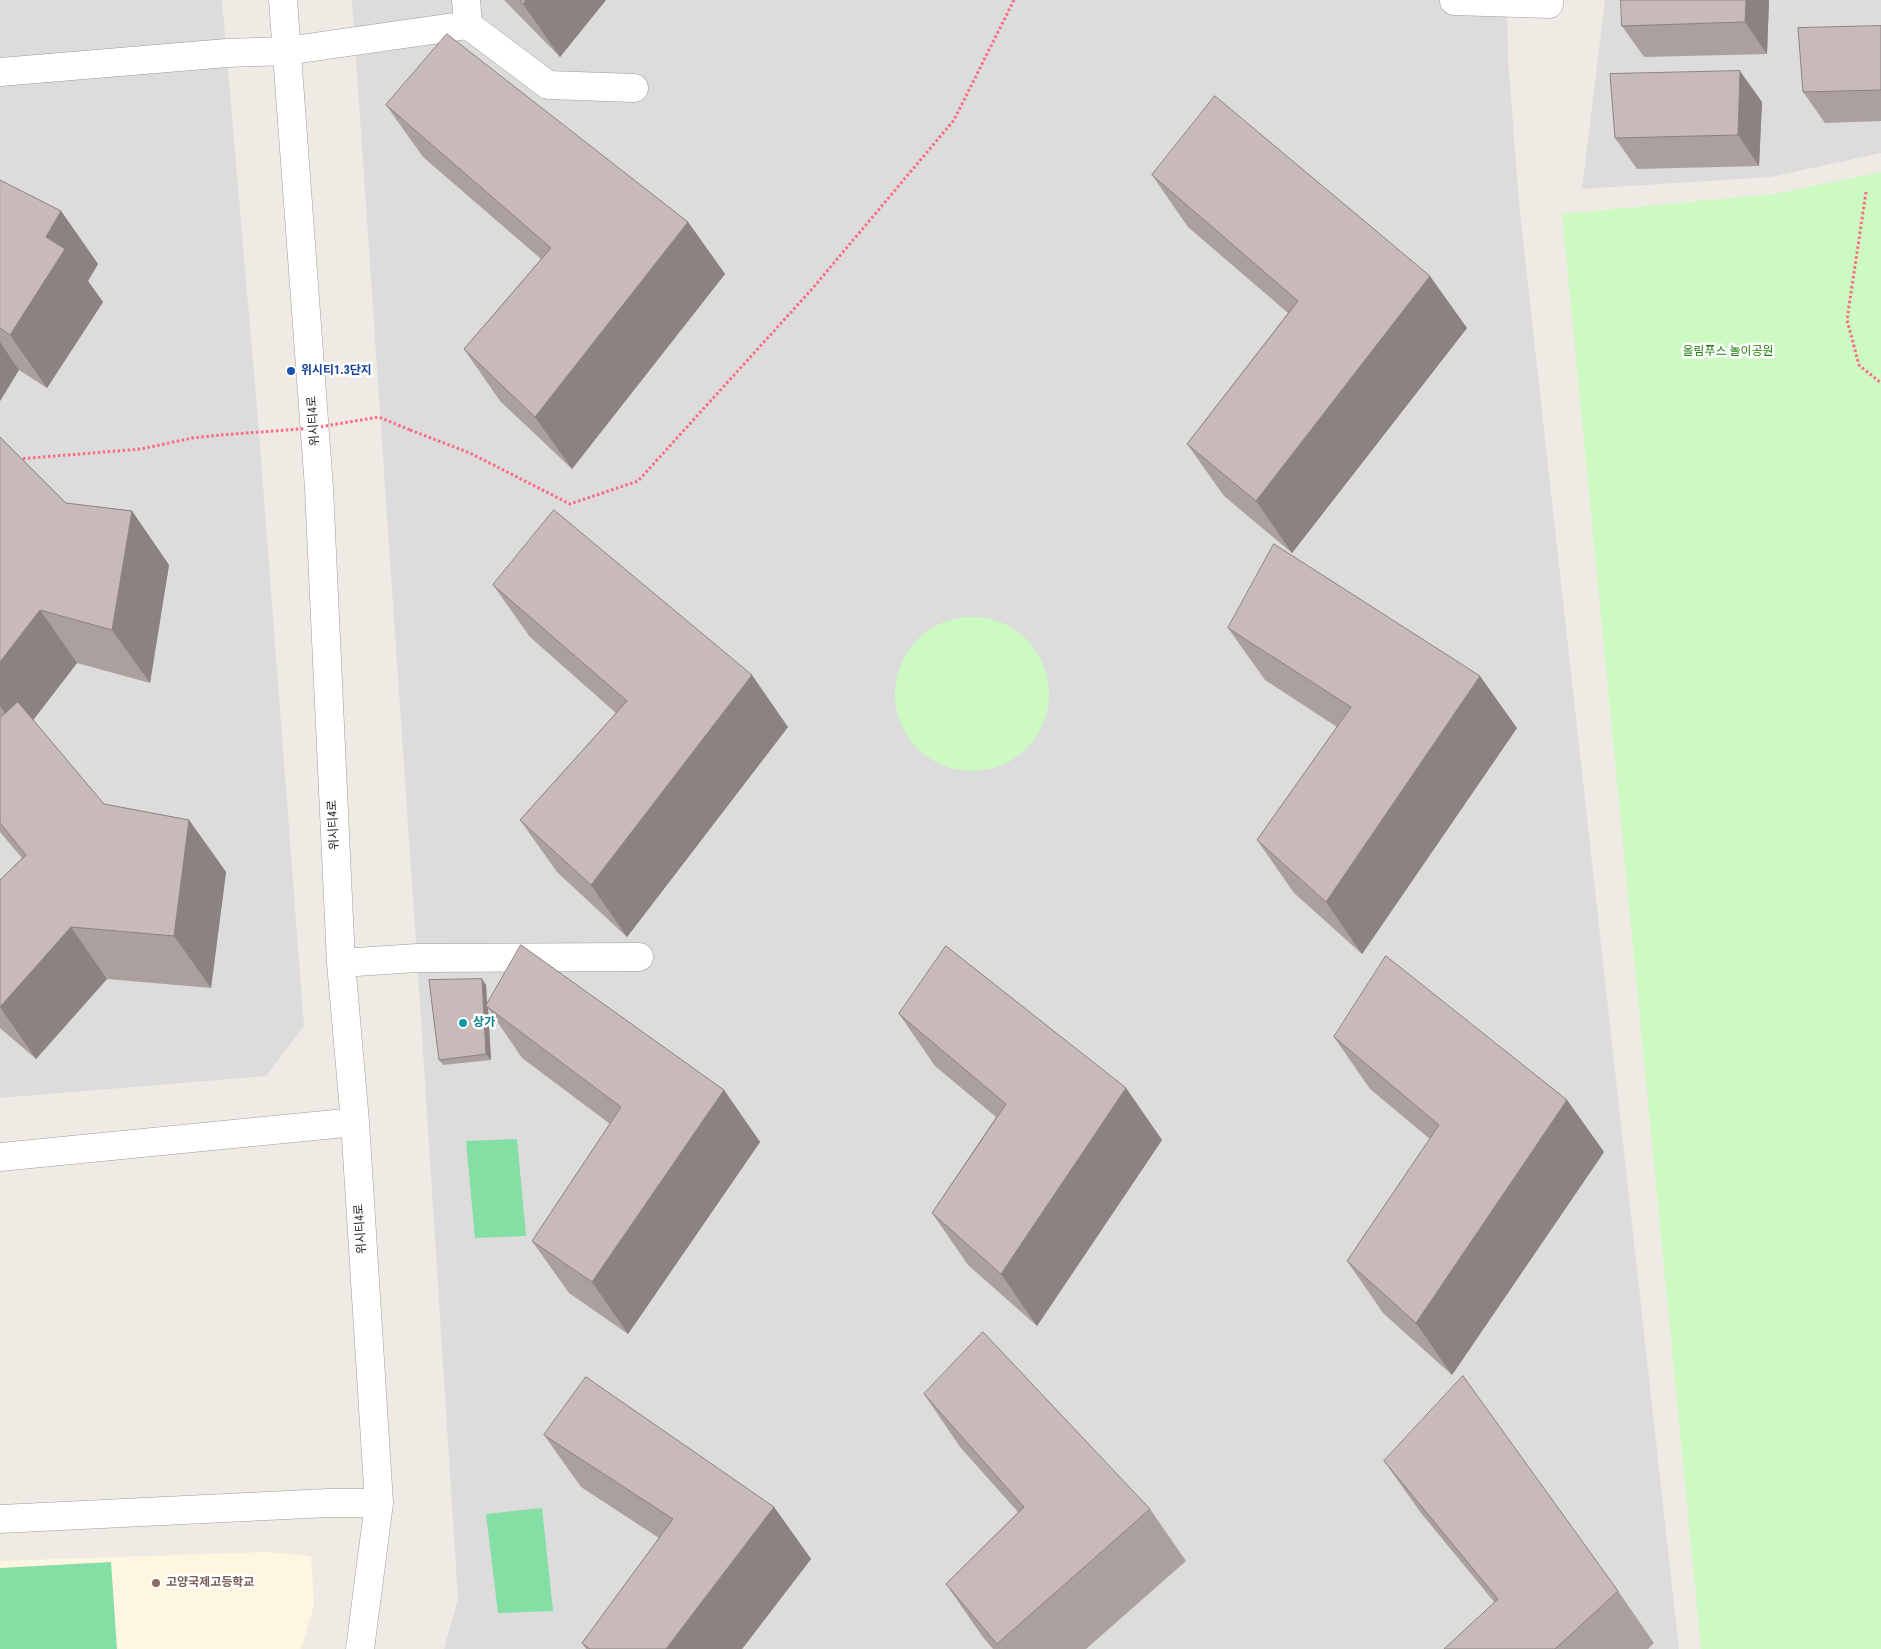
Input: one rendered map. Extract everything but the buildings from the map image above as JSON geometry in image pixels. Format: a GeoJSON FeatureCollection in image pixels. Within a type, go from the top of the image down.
{"type":"FeatureCollection","features":[{"type":"Feature","properties":{"kind":"street","name":"위시티4로"},"geometry":{"type":"LineString","coordinates":[[283,0],[319,488],[341,963],[355,1122],[378,1503],[360,1649]]}},
{"type":"Feature","properties":{"kind":"street"},"geometry":{"type":"LineString","coordinates":[[1454,1],[1549,2]]}},
{"type":"Feature","properties":{"kind":"street"},"geometry":{"type":"LineString","coordinates":[[0,72],[227,53],[286,52],[467,13],[548,85],[634,88]]}},
{"type":"Feature","properties":{"kind":"street"},"geometry":{"type":"LineString","coordinates":[[341,963],[417,958],[639,957]]}},
{"type":"Feature","properties":{"kind":"street"},"geometry":{"type":"LineString","coordinates":[[0,1157],[355,1122]]}},
{"type":"Feature","properties":{"kind":"street"},"geometry":{"type":"LineString","coordinates":[[0,1520],[328,1503],[378,1503]]}},
{"type":"Feature","properties":{"kind":"path"},"geometry":{"type":"LineString","coordinates":[[9,460],[141,449],[192,438],[313,428],[379,417],[470,453],[570,504],[638,481],[812,289],[954,120],[1014,0]]}},
{"type":"Feature","properties":{"kind":"path"},"geometry":{"type":"LineString","coordinates":[[1866,192],[1846,320],[1859,365],[1881,383]]}},
{"type":"Feature","properties":{"kind":"shaded area"},"geometry":{"type":"Polygon","coordinates":[[[0,0],[222,0],[259,432],[304,1026],[266,1076],[0,1098],[0,0]]]}},
{"type":"Feature","properties":{"kind":"shaded area"},"geometry":{"type":"Polygon","coordinates":[[[352,0],[1507,0],[1508,59],[1519,203],[1679,1649],[444,1649],[458,1599],[352,0]]]}},
{"type":"Feature","properties":{"kind":"shaded area"},"geometry":{"type":"Polygon","coordinates":[[[1605,0],[1881,0],[1881,153],[1771,177],[1582,189],[1605,0]]]}},
{"type":"Feature","properties":{"kind":"shaded area","name":"고양국제고등학교"},"geometry":{"type":"Polygon","coordinates":[[[268,1552],[311,1556],[314,1605],[301,1649],[0,1649],[0,1561],[268,1552]]]}},
{"type":"Feature","properties":{"kind":"green space","name":"올림푸스 놀이공원"},"geometry":{"type":"Polygon","coordinates":[[[1881,172],[1881,1649],[1701,1649],[1562,214],[1774,194],[1881,172]]]}},
{"type":"Feature","properties":{"kind":"green space"},"geometry":{"type":"Polygon","coordinates":[[[972,617],[1001,623],[1015,630],[1026,640],[1036,651],[1043,665],[1049,694],[1043,723],[1036,737],[1026,748],[1015,758],[1001,765],[972,771],[943,765],[929,758],[918,748],[908,737],[901,723],[895,694],[901,665],[908,651],[918,640],[929,630],[943,623],[972,617]]]}},
{"type":"Feature","properties":{"kind":"green space"},"geometry":{"type":"Polygon","coordinates":[[[517,1139],[526,1236],[475,1238],[466,1141],[517,1139]]]}},
{"type":"Feature","properties":{"kind":"green space"},"geometry":{"type":"Polygon","coordinates":[[[542,1508],[553,1611],[498,1613],[486,1514],[542,1508]]]}},
{"type":"Feature","properties":{"kind":"green space"},"geometry":{"type":"Polygon","coordinates":[[[111,1562],[117,1649],[0,1649],[0,1568],[111,1562]]]}},
{"type":"Feature","properties":{"kind":"place","name":"위시티1.3단지"},"geometry":{"type":"Point","coordinates":[291,371]}},
{"type":"Feature","properties":{"kind":"place","name":"상가"},"geometry":{"type":"Point","coordinates":[463,1023]}},
{"type":"Feature","properties":{"kind":"place","name":"고양국제고등학교"},"geometry":{"type":"Point","coordinates":[156,1583]}}]}
